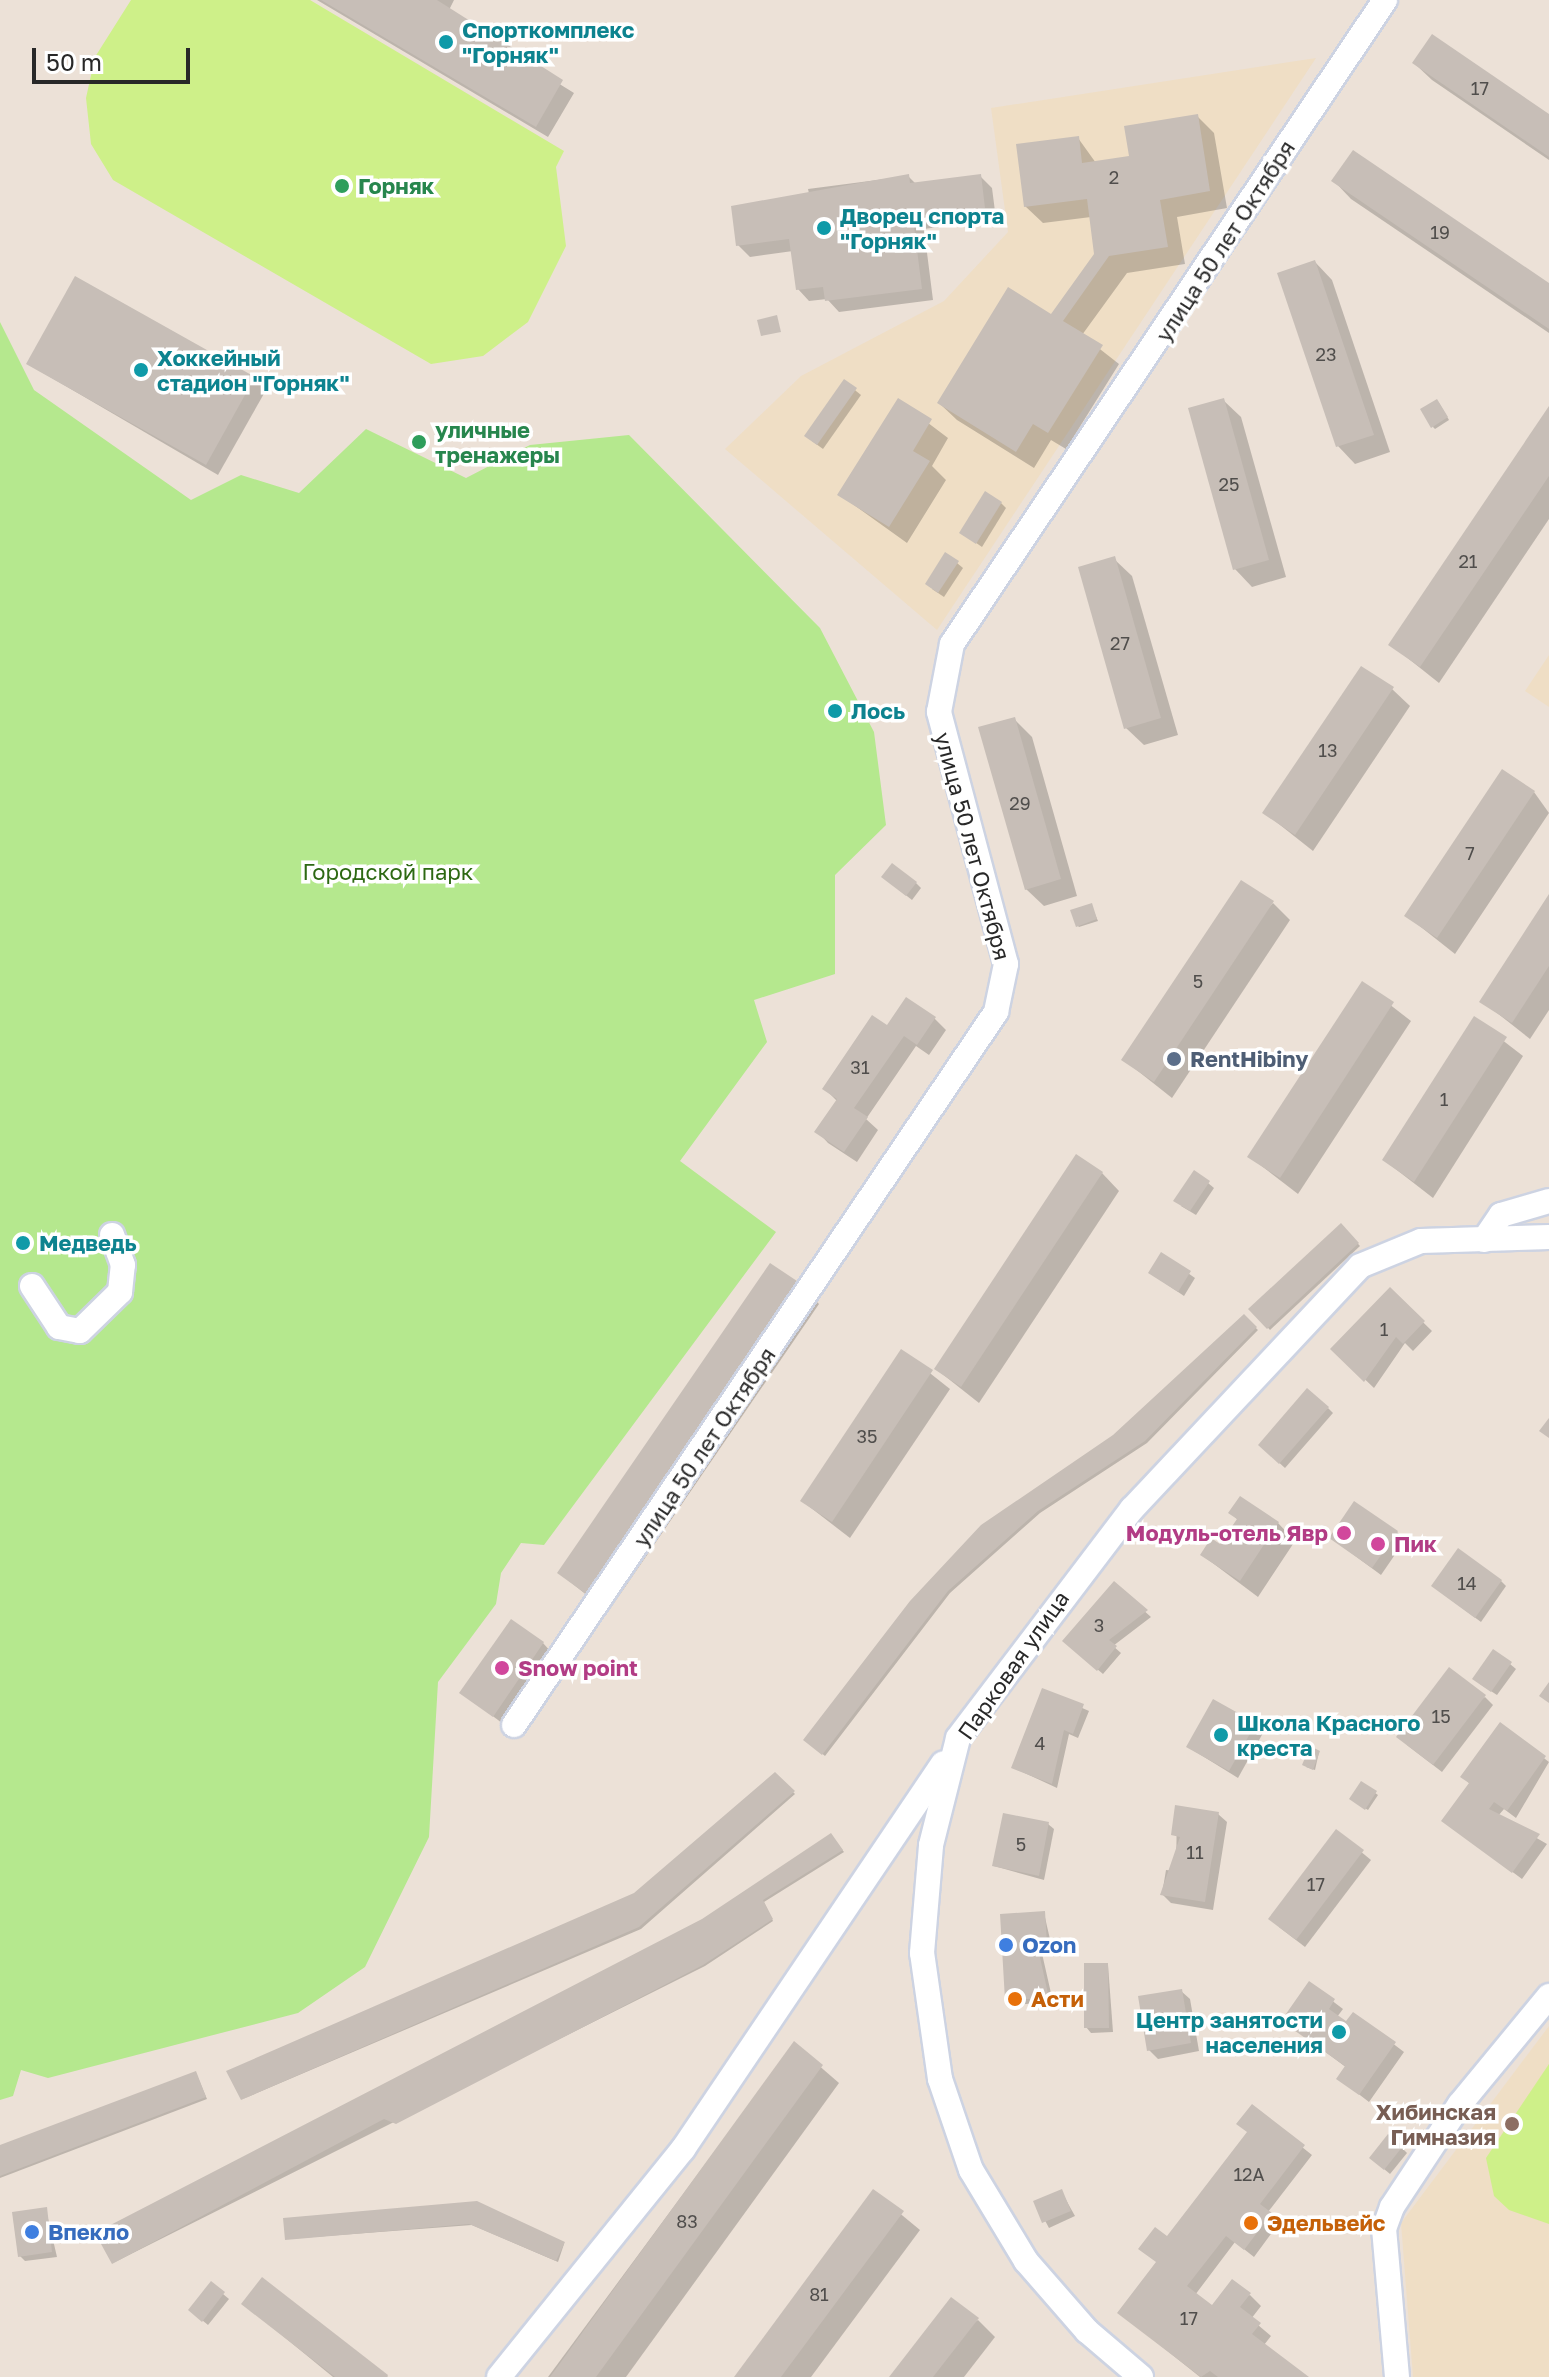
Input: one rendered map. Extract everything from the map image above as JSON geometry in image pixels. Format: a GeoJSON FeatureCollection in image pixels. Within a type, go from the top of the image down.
{"type":"FeatureCollection","features":[{"type":"Feature","properties":{"kind":"street","name":"улица 50 лет Октября"},"geometry":{"type":"LineString","coordinates":[[514,1725],[996,1012],[1006,964],[939,712],[952,644],[1385,0]]}},
{"type":"Feature","properties":{"kind":"street"},"geometry":{"type":"LineString","coordinates":[[1484,1240],[1501,1215],[1549,1201]]}},
{"type":"Feature","properties":{"kind":"street"},"geometry":{"type":"LineString","coordinates":[[32,1286],[59,1327],[80,1331],[120,1292],[123,1265],[112,1235]]}},
{"type":"Feature","properties":{"kind":"street","name":"Парковая улица"},"geometry":{"type":"LineString","coordinates":[[1141,2377],[1087,2331],[1026,2261],[971,2170],[940,2079],[922,1953],[931,1845],[958,1738],[1132,1509],[1360,1266],[1398,1245],[1549,1237]]}},
{"type":"Feature","properties":{"kind":"street"},"geometry":{"type":"LineString","coordinates":[[499,2377],[683,2149],[958,1738]]}},
{"type":"Feature","properties":{"kind":"street"},"geometry":{"type":"LineString","coordinates":[[1397,2377],[1385,2244],[1392,2207],[1460,2104],[1549,1996]]}},
{"type":"Feature","properties":{"kind":"shaded area"},"geometry":{"type":"Polygon","coordinates":[[[1316,58],[937,630],[725,449],[801,376],[944,301],[1008,232],[991,108],[1316,58]]]}},
{"type":"Feature","properties":{"kind":"shaded area"},"geometry":{"type":"Polygon","coordinates":[[[1549,655],[1549,707],[1525,691],[1549,655]]]}},
{"type":"Feature","properties":{"kind":"shaded area","name":"Хибинская Гимназия"},"geometry":{"type":"Polygon","coordinates":[[[1549,2026],[1549,2377],[1413,2377],[1401,2223],[1549,2026]]]}},
{"type":"Feature","properties":{"kind":"green space","name":"Горняк"},"geometry":{"type":"Polygon","coordinates":[[[131,0],[310,0],[564,151],[556,167],[566,246],[528,322],[483,356],[431,364],[113,180],[91,144],[86,98],[95,57],[131,0]]]}},
{"type":"Feature","properties":{"kind":"green space","name":"Городской парк"},"geometry":{"type":"Polygon","coordinates":[[[0,322],[34,390],[191,500],[241,475],[299,493],[366,429],[466,478],[530,445],[629,435],[820,628],[874,732],[886,825],[835,875],[835,974],[754,1000],[767,1042],[680,1161],[776,1232],[544,1545],[521,1543],[501,1573],[496,1604],[438,1682],[429,1837],[365,1967],[298,2013],[48,2078],[21,2070],[13,2096],[0,2100],[0,322]]]}},
{"type":"Feature","properties":{"kind":"green space"},"geometry":{"type":"Polygon","coordinates":[[[1549,2064],[1549,2224],[1509,2210],[1494,2196],[1486,2158],[1549,2064]]]}},
{"type":"Feature","properties":{"kind":"building","name":"Спорткомплекс \"Горняк\""},"geometry":{"type":"Polygon","coordinates":[[[321,0],[437,0],[563,80],[536,127],[321,0]]]}},
{"type":"Feature","properties":{"kind":"building"},"geometry":{"type":"Polygon","coordinates":[[[1432,34],[1549,114],[1549,157],[1412,63],[1432,34]]]}},
{"type":"Feature","properties":{"kind":"building"},"geometry":{"type":"Polygon","coordinates":[[[1198,114],[1210,191],[1160,200],[1168,247],[1109,256],[1063,321],[1103,345],[1048,433],[1033,424],[1016,452],[937,403],[1008,287],[1051,314],[1094,254],[1087,199],[1024,207],[1016,144],[1079,136],[1082,163],[1129,156],[1124,126],[1198,114]]]}},
{"type":"Feature","properties":{"kind":"building"},"geometry":{"type":"Polygon","coordinates":[[[1353,150],[1549,283],[1549,329],[1331,181],[1353,150]]]}},
{"type":"Feature","properties":{"kind":"building","name":"Дворец спорта \"Горняк\""},"geometry":{"type":"Polygon","coordinates":[[[909,174],[910,183],[981,174],[985,208],[913,218],[922,289],[825,301],[823,287],[796,290],[789,239],[736,246],[731,206],[909,174]]]}},
{"type":"Feature","properties":{"kind":"building"},"geometry":{"type":"Polygon","coordinates":[[[1315,260],[1374,435],[1336,447],[1277,273],[1315,260]]]}},
{"type":"Feature","properties":{"kind":"building","name":"Хоккейный стадион \"Горняк\""},"geometry":{"type":"Polygon","coordinates":[[[75,276],[255,377],[206,465],[26,364],[75,276]]]}},
{"type":"Feature","properties":{"kind":"building"},"geometry":{"type":"Polygon","coordinates":[[[777,315],[781,332],[761,336],[757,320],[777,315]]]}},
{"type":"Feature","properties":{"kind":"building"},"geometry":{"type":"Polygon","coordinates":[[[844,379],[857,388],[817,445],[804,436],[844,379]]]}},
{"type":"Feature","properties":{"kind":"building"},"geometry":{"type":"Polygon","coordinates":[[[898,398],[932,419],[913,451],[930,461],[889,527],[837,495],[898,398]]]}},
{"type":"Feature","properties":{"kind":"building"},"geometry":{"type":"Polygon","coordinates":[[[1224,398],[1269,560],[1233,570],[1188,408],[1224,398]]]}},
{"type":"Feature","properties":{"kind":"building"},"geometry":{"type":"Polygon","coordinates":[[[1437,399],[1448,417],[1431,428],[1420,409],[1437,399]]]}},
{"type":"Feature","properties":{"kind":"building"},"geometry":{"type":"Polygon","coordinates":[[[1549,406],[1549,476],[1420,667],[1388,645],[1549,406]]]}},
{"type":"Feature","properties":{"kind":"building"},"geometry":{"type":"Polygon","coordinates":[[[985,491],[1002,502],[976,544],[959,533],[985,491]]]}},
{"type":"Feature","properties":{"kind":"building"},"geometry":{"type":"Polygon","coordinates":[[[945,552],[959,561],[938,593],[925,584],[945,552]]]}},
{"type":"Feature","properties":{"kind":"building"},"geometry":{"type":"Polygon","coordinates":[[[1115,556],[1161,718],[1124,729],[1078,567],[1115,556]]]}},
{"type":"Feature","properties":{"kind":"building"},"geometry":{"type":"Polygon","coordinates":[[[1361,666],[1394,687],[1295,835],[1262,813],[1361,666]]]}},
{"type":"Feature","properties":{"kind":"building"},"geometry":{"type":"Polygon","coordinates":[[[1015,717],[1061,879],[1025,890],[978,727],[1015,717]]]}},
{"type":"Feature","properties":{"kind":"building"},"geometry":{"type":"Polygon","coordinates":[[[1502,769],[1535,791],[1437,938],[1404,916],[1502,769]]]}},
{"type":"Feature","properties":{"kind":"building"},"geometry":{"type":"Polygon","coordinates":[[[892,863],[917,882],[906,896],[881,877],[892,863]]]}},
{"type":"Feature","properties":{"kind":"building"},"geometry":{"type":"Polygon","coordinates":[[[1241,880],[1274,901],[1154,1082],[1121,1060],[1241,880]]]}},
{"type":"Feature","properties":{"kind":"building"},"geometry":{"type":"Polygon","coordinates":[[[1549,894],[1549,966],[1512,1023],[1479,1002],[1549,894]]]}},
{"type":"Feature","properties":{"kind":"building"},"geometry":{"type":"Polygon","coordinates":[[[1092,903],[1097,919],[1076,927],[1070,910],[1092,903]]]}},
{"type":"Feature","properties":{"kind":"building"},"geometry":{"type":"Polygon","coordinates":[[[1362,981],[1394,1002],[1280,1178],[1247,1157],[1362,981]]]}},
{"type":"Feature","properties":{"kind":"building"},"geometry":{"type":"Polygon","coordinates":[[[906,997],[936,1017],[917,1045],[904,1036],[854,1108],[868,1117],[844,1152],[814,1132],[837,1099],[822,1089],[872,1015],[887,1025],[906,997]]]}},
{"type":"Feature","properties":{"kind":"building"},"geometry":{"type":"Polygon","coordinates":[[[1474,1016],[1507,1037],[1414,1182],[1382,1160],[1474,1016]]]}},
{"type":"Feature","properties":{"kind":"building"},"geometry":{"type":"Polygon","coordinates":[[[1076,1154],[1103,1172],[961,1387],[934,1369],[1076,1154]]]}},
{"type":"Feature","properties":{"kind":"building"},"geometry":{"type":"Polygon","coordinates":[[[1194,1170],[1210,1181],[1190,1211],[1173,1201],[1194,1170]]]}},
{"type":"Feature","properties":{"kind":"building"},"geometry":{"type":"Polygon","coordinates":[[[1341,1223],[1359,1243],[1267,1329],[1248,1309],[1341,1223]]]}},
{"type":"Feature","properties":{"kind":"building"},"geometry":{"type":"Polygon","coordinates":[[[1161,1252],[1191,1271],[1178,1292],[1148,1273],[1161,1252]]]}},
{"type":"Feature","properties":{"kind":"building"},"geometry":{"type":"Polygon","coordinates":[[[770,1263],[803,1285],[589,1596],[557,1573],[770,1263]]]}},
{"type":"Feature","properties":{"kind":"building"},"geometry":{"type":"Polygon","coordinates":[[[1390,1287],[1425,1321],[1403,1344],[1396,1337],[1364,1382],[1330,1349],[1390,1287]]]}},
{"type":"Feature","properties":{"kind":"building"},"geometry":{"type":"Polygon","coordinates":[[[1244,1314],[1257,1327],[1145,1441],[1038,1511],[948,1591],[822,1755],[803,1740],[910,1601],[981,1525],[1113,1435],[1244,1314]]]}},
{"type":"Feature","properties":{"kind":"building"},"geometry":{"type":"Polygon","coordinates":[[[901,1349],[933,1370],[832,1522],[800,1501],[901,1349]]]}},
{"type":"Feature","properties":{"kind":"building"},"geometry":{"type":"Polygon","coordinates":[[[1307,1388],[1329,1407],[1279,1464],[1258,1445],[1307,1388]]]}},
{"type":"Feature","properties":{"kind":"building"},"geometry":{"type":"Polygon","coordinates":[[[1549,1418],[1549,1438],[1539,1431],[1549,1418]]]}},
{"type":"Feature","properties":{"kind":"building"},"geometry":{"type":"Polygon","coordinates":[[[1240,1496],[1279,1522],[1240,1581],[1200,1555],[1211,1538],[1220,1544],[1237,1519],[1228,1513],[1240,1496]]]}},
{"type":"Feature","properties":{"kind":"building"},"geometry":{"type":"Polygon","coordinates":[[[1354,1501],[1398,1531],[1372,1568],[1329,1538],[1354,1501]]]}},
{"type":"Feature","properties":{"kind":"building"},"geometry":{"type":"Polygon","coordinates":[[[1458,1548],[1502,1580],[1475,1618],[1431,1586],[1458,1548]]]}},
{"type":"Feature","properties":{"kind":"building"},"geometry":{"type":"Polygon","coordinates":[[[1114,1581],[1148,1610],[1109,1640],[1117,1646],[1097,1671],[1062,1641],[1114,1581]]]}},
{"type":"Feature","properties":{"kind":"building","name":"Snow point"},"geometry":{"type":"Polygon","coordinates":[[[511,1619],[544,1642],[493,1717],[459,1693],[511,1619]]]}},
{"type":"Feature","properties":{"kind":"building"},"geometry":{"type":"Polygon","coordinates":[[[1493,1649],[1512,1662],[1491,1692],[1472,1679],[1493,1649]]]}},
{"type":"Feature","properties":{"kind":"building"},"geometry":{"type":"Polygon","coordinates":[[[1449,1667],[1486,1695],[1433,1765],[1396,1737],[1449,1667]]]}},
{"type":"Feature","properties":{"kind":"building"},"geometry":{"type":"Polygon","coordinates":[[[1549,1682],[1549,1703],[1539,1696],[1549,1682]]]}},
{"type":"Feature","properties":{"kind":"building"},"geometry":{"type":"Polygon","coordinates":[[[1042,1688],[1084,1704],[1073,1734],[1064,1730],[1052,1784],[1011,1768],[1042,1688]]]}},
{"type":"Feature","properties":{"kind":"building","name":"Школа Красного креста"},"geometry":{"type":"Polygon","coordinates":[[[1213,1699],[1256,1723],[1229,1771],[1186,1747],[1213,1699]]]}},
{"type":"Feature","properties":{"kind":"building"},"geometry":{"type":"Polygon","coordinates":[[[1500,1722],[1546,1756],[1507,1811],[1494,1802],[1489,1809],[1540,1834],[1512,1873],[1441,1821],[1469,1783],[1460,1777],[1500,1722]]]}},
{"type":"Feature","properties":{"kind":"building"},"geometry":{"type":"Polygon","coordinates":[[[1310,1746],[1320,1751],[1313,1770],[1302,1765],[1310,1746]]]}},
{"type":"Feature","properties":{"kind":"building"},"geometry":{"type":"Polygon","coordinates":[[[775,1772],[795,1791],[639,1927],[241,2100],[226,2071],[634,1893],[775,1772]]]}},
{"type":"Feature","properties":{"kind":"building"},"geometry":{"type":"Polygon","coordinates":[[[1361,1781],[1377,1791],[1365,1810],[1349,1799],[1361,1781]]]}},
{"type":"Feature","properties":{"kind":"building"},"geometry":{"type":"Polygon","coordinates":[[[1175,1805],[1219,1812],[1205,1902],[1160,1895],[1180,1837],[1171,1835],[1175,1805]]]}},
{"type":"Feature","properties":{"kind":"building"},"geometry":{"type":"Polygon","coordinates":[[[1003,1813],[1049,1822],[1039,1876],[992,1866],[1003,1813]]]}},
{"type":"Feature","properties":{"kind":"building"},"geometry":{"type":"Polygon","coordinates":[[[1336,1829],[1364,1850],[1296,1940],[1268,1919],[1336,1829]]]}},
{"type":"Feature","properties":{"kind":"building"},"geometry":{"type":"Polygon","coordinates":[[[831,1833],[843,1850],[763,1900],[773,1919],[703,1965],[396,2124],[384,2119],[112,2264],[95,2233],[702,1919],[831,1833]]]}},
{"type":"Feature","properties":{"kind":"building"},"geometry":{"type":"Polygon","coordinates":[[[1045,1911],[1047,1944],[1037,1944],[1049,1998],[1005,2000],[1000,1914],[1045,1911]]]}},
{"type":"Feature","properties":{"kind":"building"},"geometry":{"type":"Polygon","coordinates":[[[1084,1963],[1108,1963],[1109,2028],[1084,2028],[1084,1963]]]}},
{"type":"Feature","properties":{"kind":"building","name":"Центр занятости населения"},"geometry":{"type":"Polygon","coordinates":[[[1309,1981],[1335,1999],[1329,2009],[1346,2021],[1353,2012],[1396,2042],[1359,2095],[1336,2079],[1345,2066],[1281,2021],[1309,1981]]]}},
{"type":"Feature","properties":{"kind":"building"},"geometry":{"type":"Polygon","coordinates":[[[1182,1989],[1191,2043],[1147,2051],[1138,1996],[1182,1989]]]}},
{"type":"Feature","properties":{"kind":"building"},"geometry":{"type":"Polygon","coordinates":[[[794,2041],[823,2065],[596,2377],[550,2377],[794,2041]]]}},
{"type":"Feature","properties":{"kind":"building"},"geometry":{"type":"Polygon","coordinates":[[[196,2071],[206,2097],[0,2176],[0,2145],[196,2071]]]}},
{"type":"Feature","properties":{"kind":"building"},"geometry":{"type":"Polygon","coordinates":[[[1252,2104],[1305,2145],[1260,2204],[1272,2213],[1244,2250],[1226,2236],[1187,2286],[1212,2305],[1232,2279],[1251,2293],[1240,2307],[1261,2323],[1252,2334],[1309,2377],[1218,2377],[1210,2371],[1201,2377],[1117,2313],[1156,2262],[1138,2249],[1155,2227],[1167,2236],[1247,2132],[1236,2124],[1252,2104]]]}},
{"type":"Feature","properties":{"kind":"building"},"geometry":{"type":"Polygon","coordinates":[[[1388,2134],[1403,2146],[1384,2170],[1369,2158],[1388,2134]]]}},
{"type":"Feature","properties":{"kind":"building"},"geometry":{"type":"Polygon","coordinates":[[[873,2189],[904,2211],[781,2377],[734,2377],[873,2189]]]}},
{"type":"Feature","properties":{"kind":"building"},"geometry":{"type":"Polygon","coordinates":[[[1062,2189],[1071,2211],[1042,2223],[1033,2201],[1062,2189]]]}},
{"type":"Feature","properties":{"kind":"building"},"geometry":{"type":"Polygon","coordinates":[[[477,2201],[565,2242],[556,2261],[469,2224],[285,2240],[283,2218],[477,2201]]]}},
{"type":"Feature","properties":{"kind":"building"},"geometry":{"type":"Polygon","coordinates":[[[47,2207],[52,2252],[18,2257],[12,2212],[47,2207]]]}},
{"type":"Feature","properties":{"kind":"building"},"geometry":{"type":"Polygon","coordinates":[[[262,2277],[387,2377],[335,2377],[241,2304],[262,2277]]]}},
{"type":"Feature","properties":{"kind":"building"},"geometry":{"type":"Polygon","coordinates":[[[211,2281],[225,2292],[202,2322],[188,2310],[211,2281]]]}},
{"type":"Feature","properties":{"kind":"building"},"geometry":{"type":"Polygon","coordinates":[[[951,2297],[979,2318],[933,2377],[889,2377],[951,2297]]]}},
{"type":"Feature","properties":{"kind":"place","name":"Спорткомплекс \"Горняк\""},"geometry":{"type":"Point","coordinates":[446,42]}},
{"type":"Feature","properties":{"kind":"place","name":"Горняк"},"geometry":{"type":"Point","coordinates":[342,186]}},
{"type":"Feature","properties":{"kind":"place","name":"Дворец спорта \"Горняк\""},"geometry":{"type":"Point","coordinates":[824,228]}},
{"type":"Feature","properties":{"kind":"place","name":"Хоккейный стадион \"Горняк\""},"geometry":{"type":"Point","coordinates":[141,370]}},
{"type":"Feature","properties":{"kind":"place","name":"уличные тренажеры"},"geometry":{"type":"Point","coordinates":[419,442]}},
{"type":"Feature","properties":{"kind":"place","name":"Лось"},"geometry":{"type":"Point","coordinates":[835,711]}},
{"type":"Feature","properties":{"kind":"place","name":"RentHibiny"},"geometry":{"type":"Point","coordinates":[1174,1059]}},
{"type":"Feature","properties":{"kind":"place","name":"Медведь"},"geometry":{"type":"Point","coordinates":[23,1243]}},
{"type":"Feature","properties":{"kind":"place","name":"Модуль-отель Явр"},"geometry":{"type":"Point","coordinates":[1344,1533]}},
{"type":"Feature","properties":{"kind":"place","name":"Пик"},"geometry":{"type":"Point","coordinates":[1378,1544]}},
{"type":"Feature","properties":{"kind":"place","name":"Snow point"},"geometry":{"type":"Point","coordinates":[502,1668]}},
{"type":"Feature","properties":{"kind":"place","name":"Школа Красного креста"},"geometry":{"type":"Point","coordinates":[1221,1735]}},
{"type":"Feature","properties":{"kind":"place","name":"Ozon"},"geometry":{"type":"Point","coordinates":[1006,1945]}},
{"type":"Feature","properties":{"kind":"place","name":"Асти"},"geometry":{"type":"Point","coordinates":[1015,1999]}},
{"type":"Feature","properties":{"kind":"place","name":"Центр занятости населения"},"geometry":{"type":"Point","coordinates":[1339,2032]}},
{"type":"Feature","properties":{"kind":"place","name":"Хибинская Гимназия"},"geometry":{"type":"Point","coordinates":[1512,2124]}},
{"type":"Feature","properties":{"kind":"place","name":"Эдельвейс"},"geometry":{"type":"Point","coordinates":[1251,2223]}},
{"type":"Feature","properties":{"kind":"place","name":"Впекло"},"geometry":{"type":"Point","coordinates":[32,2232]}}]}
